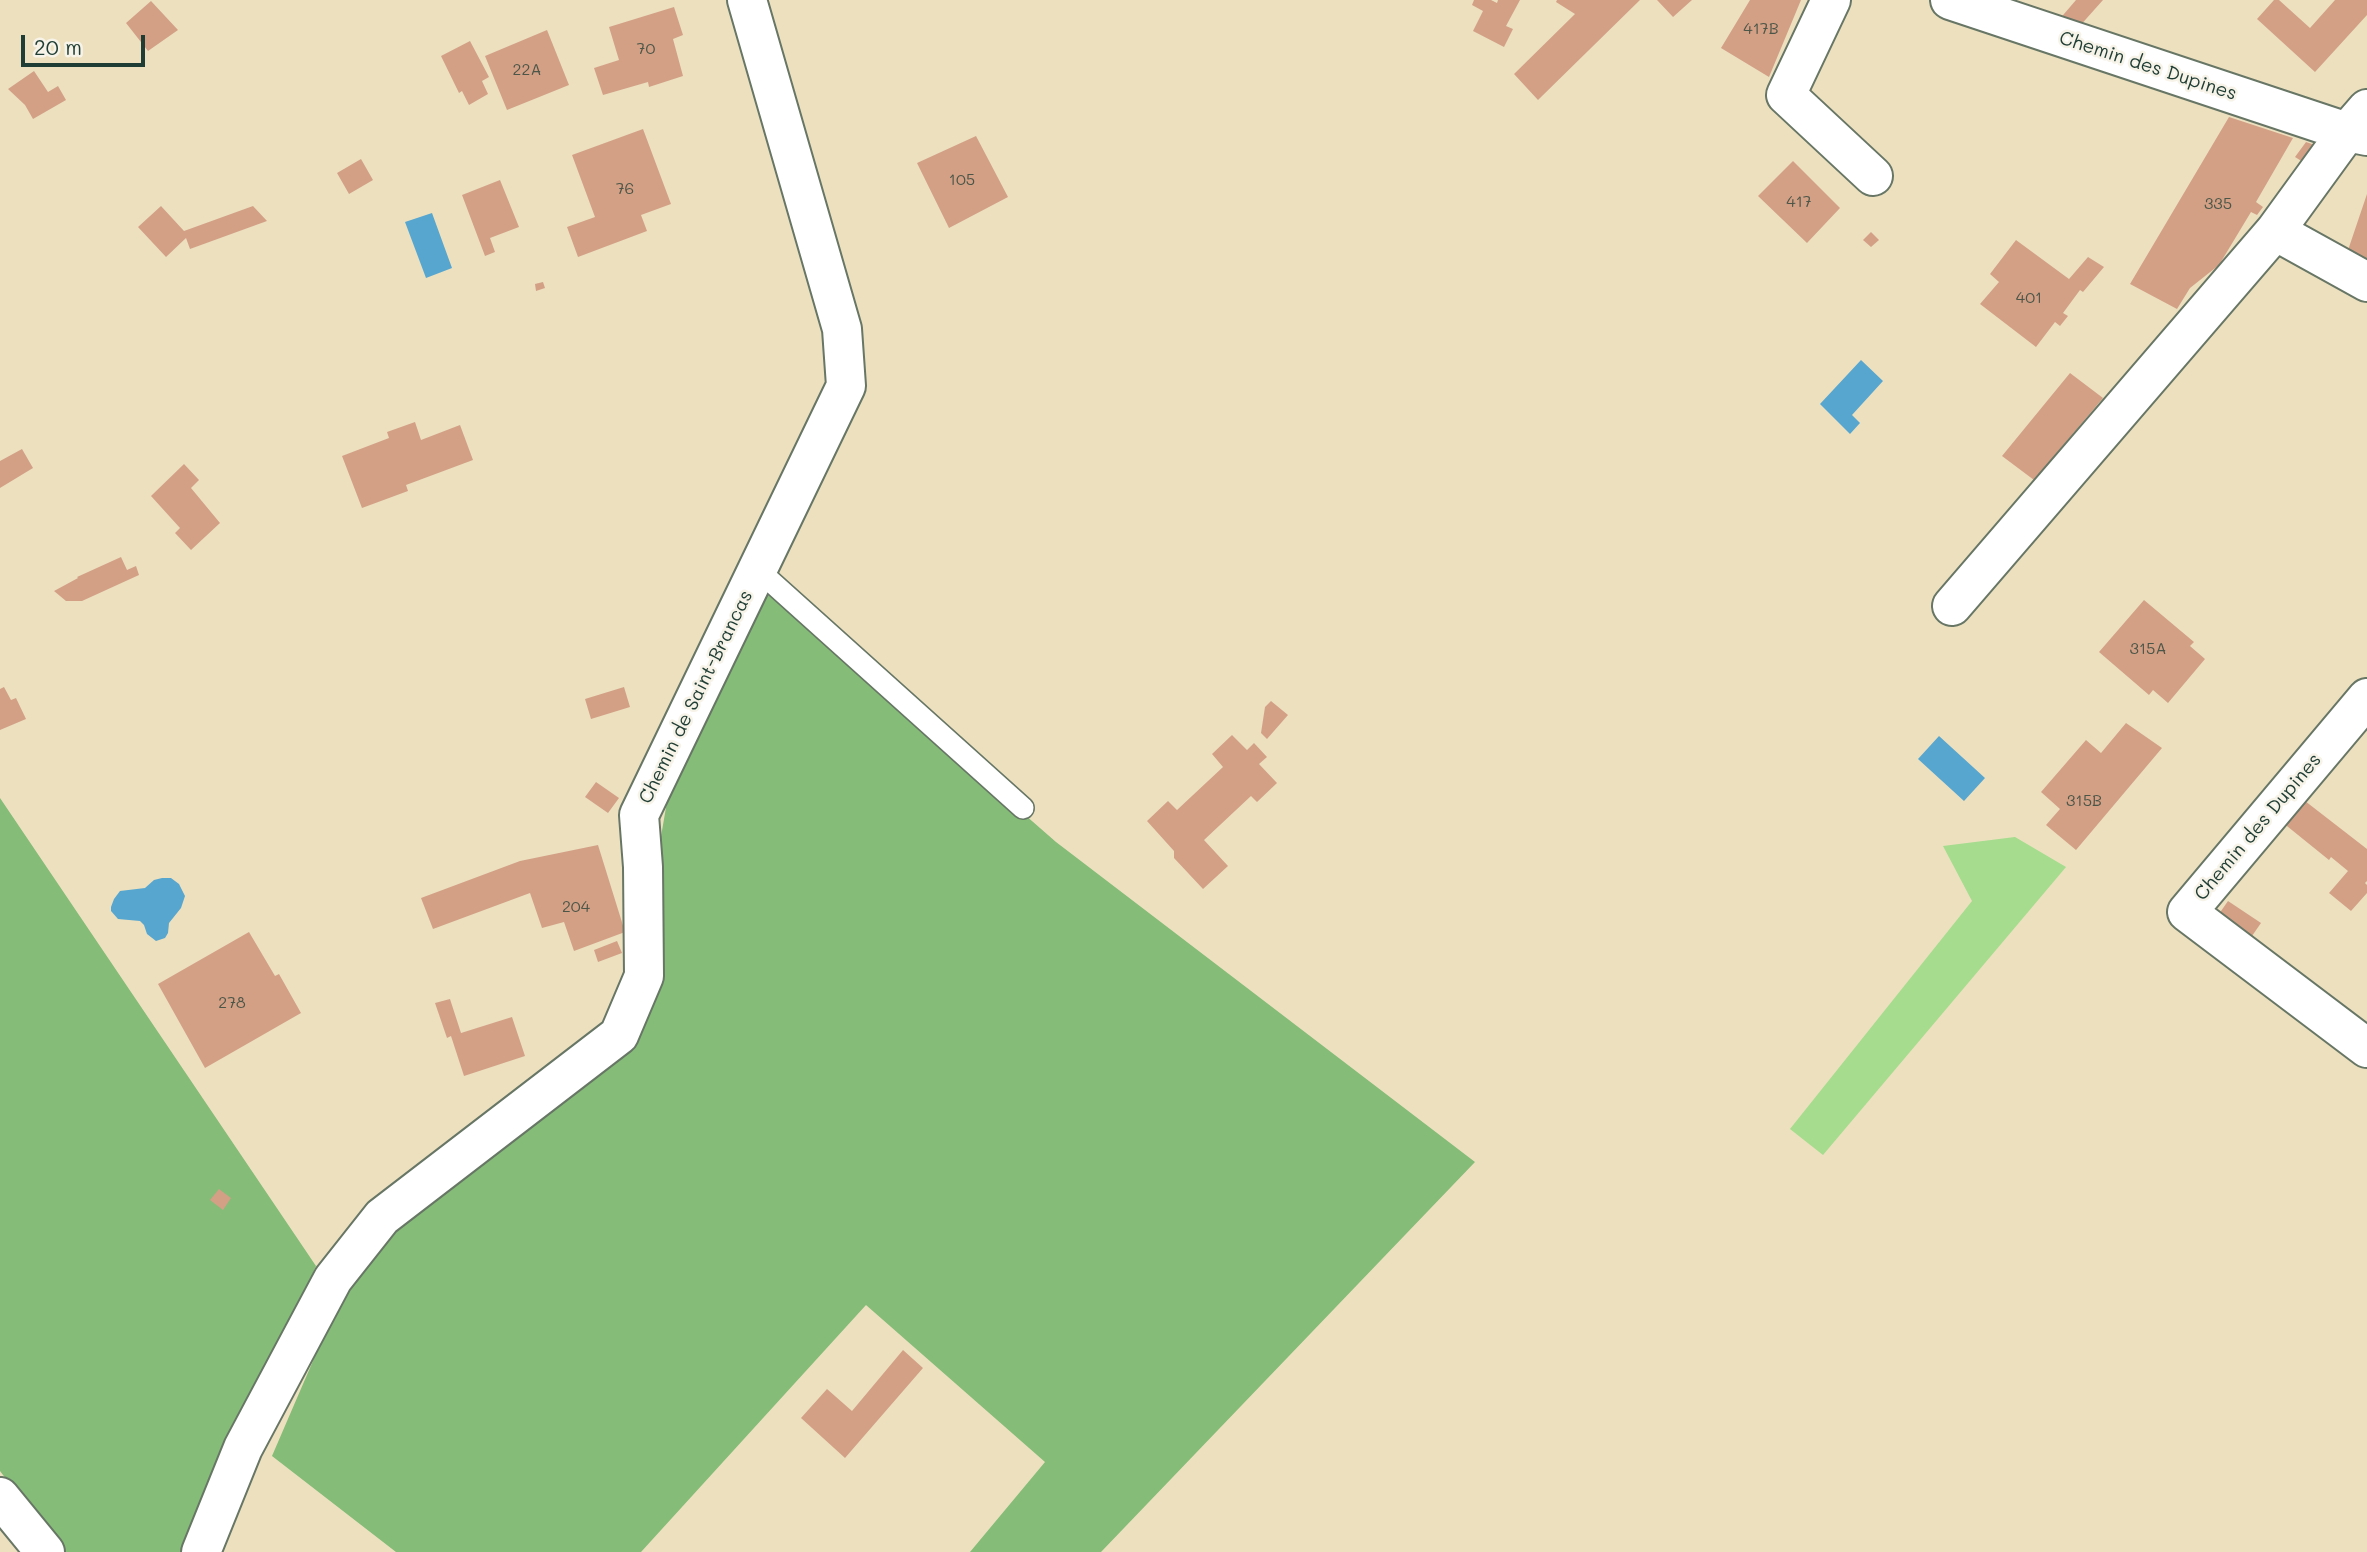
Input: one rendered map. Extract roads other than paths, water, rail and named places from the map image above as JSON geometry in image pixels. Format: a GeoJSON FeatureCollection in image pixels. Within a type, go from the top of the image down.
{"type":"FeatureCollection","features":[{"type":"Feature","properties":{"kind":"street","name":"Chemin de Saint-Brancas"},"geometry":{"type":"LineString","coordinates":[[201,1552],[243,1448],[332,1279],[382,1217],[619,1035],[644,976],[643,867],[639,815],[846,386],[842,329],[747,0]]}},
{"type":"Feature","properties":{"kind":"street"},"geometry":{"type":"LineString","coordinates":[[1831,0],[1786,95],[1873,176]]}},
{"type":"Feature","properties":{"kind":"street","name":"Chemin des Dupines"},"geometry":{"type":"LineString","coordinates":[[1950,0],[2360,126],[2275,231],[1952,606]]}},
{"type":"Feature","properties":{"kind":"street"},"geometry":{"type":"LineString","coordinates":[[2275,231],[2367,282]]}},
{"type":"Feature","properties":{"kind":"street","name":"Chemin des Dupines"},"geometry":{"type":"LineString","coordinates":[[2367,698],[2187,912],[2367,1048]]}},
{"type":"Feature","properties":{"kind":"street"},"geometry":{"type":"LineString","coordinates":[[0,1497],[45,1552]]}},
{"type":"Feature","properties":{"kind":"lane"},"geometry":{"type":"LineString","coordinates":[[757,569],[1023,808]]}},
{"type":"Feature","properties":{"kind":"water"},"geometry":{"type":"Polygon","coordinates":[[[432,213],[452,268],[426,278],[405,222],[432,213]]]}},
{"type":"Feature","properties":{"kind":"water"},"geometry":{"type":"Polygon","coordinates":[[[1861,360],[1883,381],[1852,415],[1860,423],[1850,434],[1820,404],[1861,360]]]}},
{"type":"Feature","properties":{"kind":"water"},"geometry":{"type":"Polygon","coordinates":[[[1939,736],[1985,778],[1964,801],[1918,759],[1939,736]]]}},
{"type":"Feature","properties":{"kind":"water"},"geometry":{"type":"Polygon","coordinates":[[[171,878],[179,884],[185,896],[181,908],[169,923],[165,938],[156,941],[147,934],[140,921],[118,919],[111,907],[120,891],[145,888],[154,880],[171,878]]]}}]}
